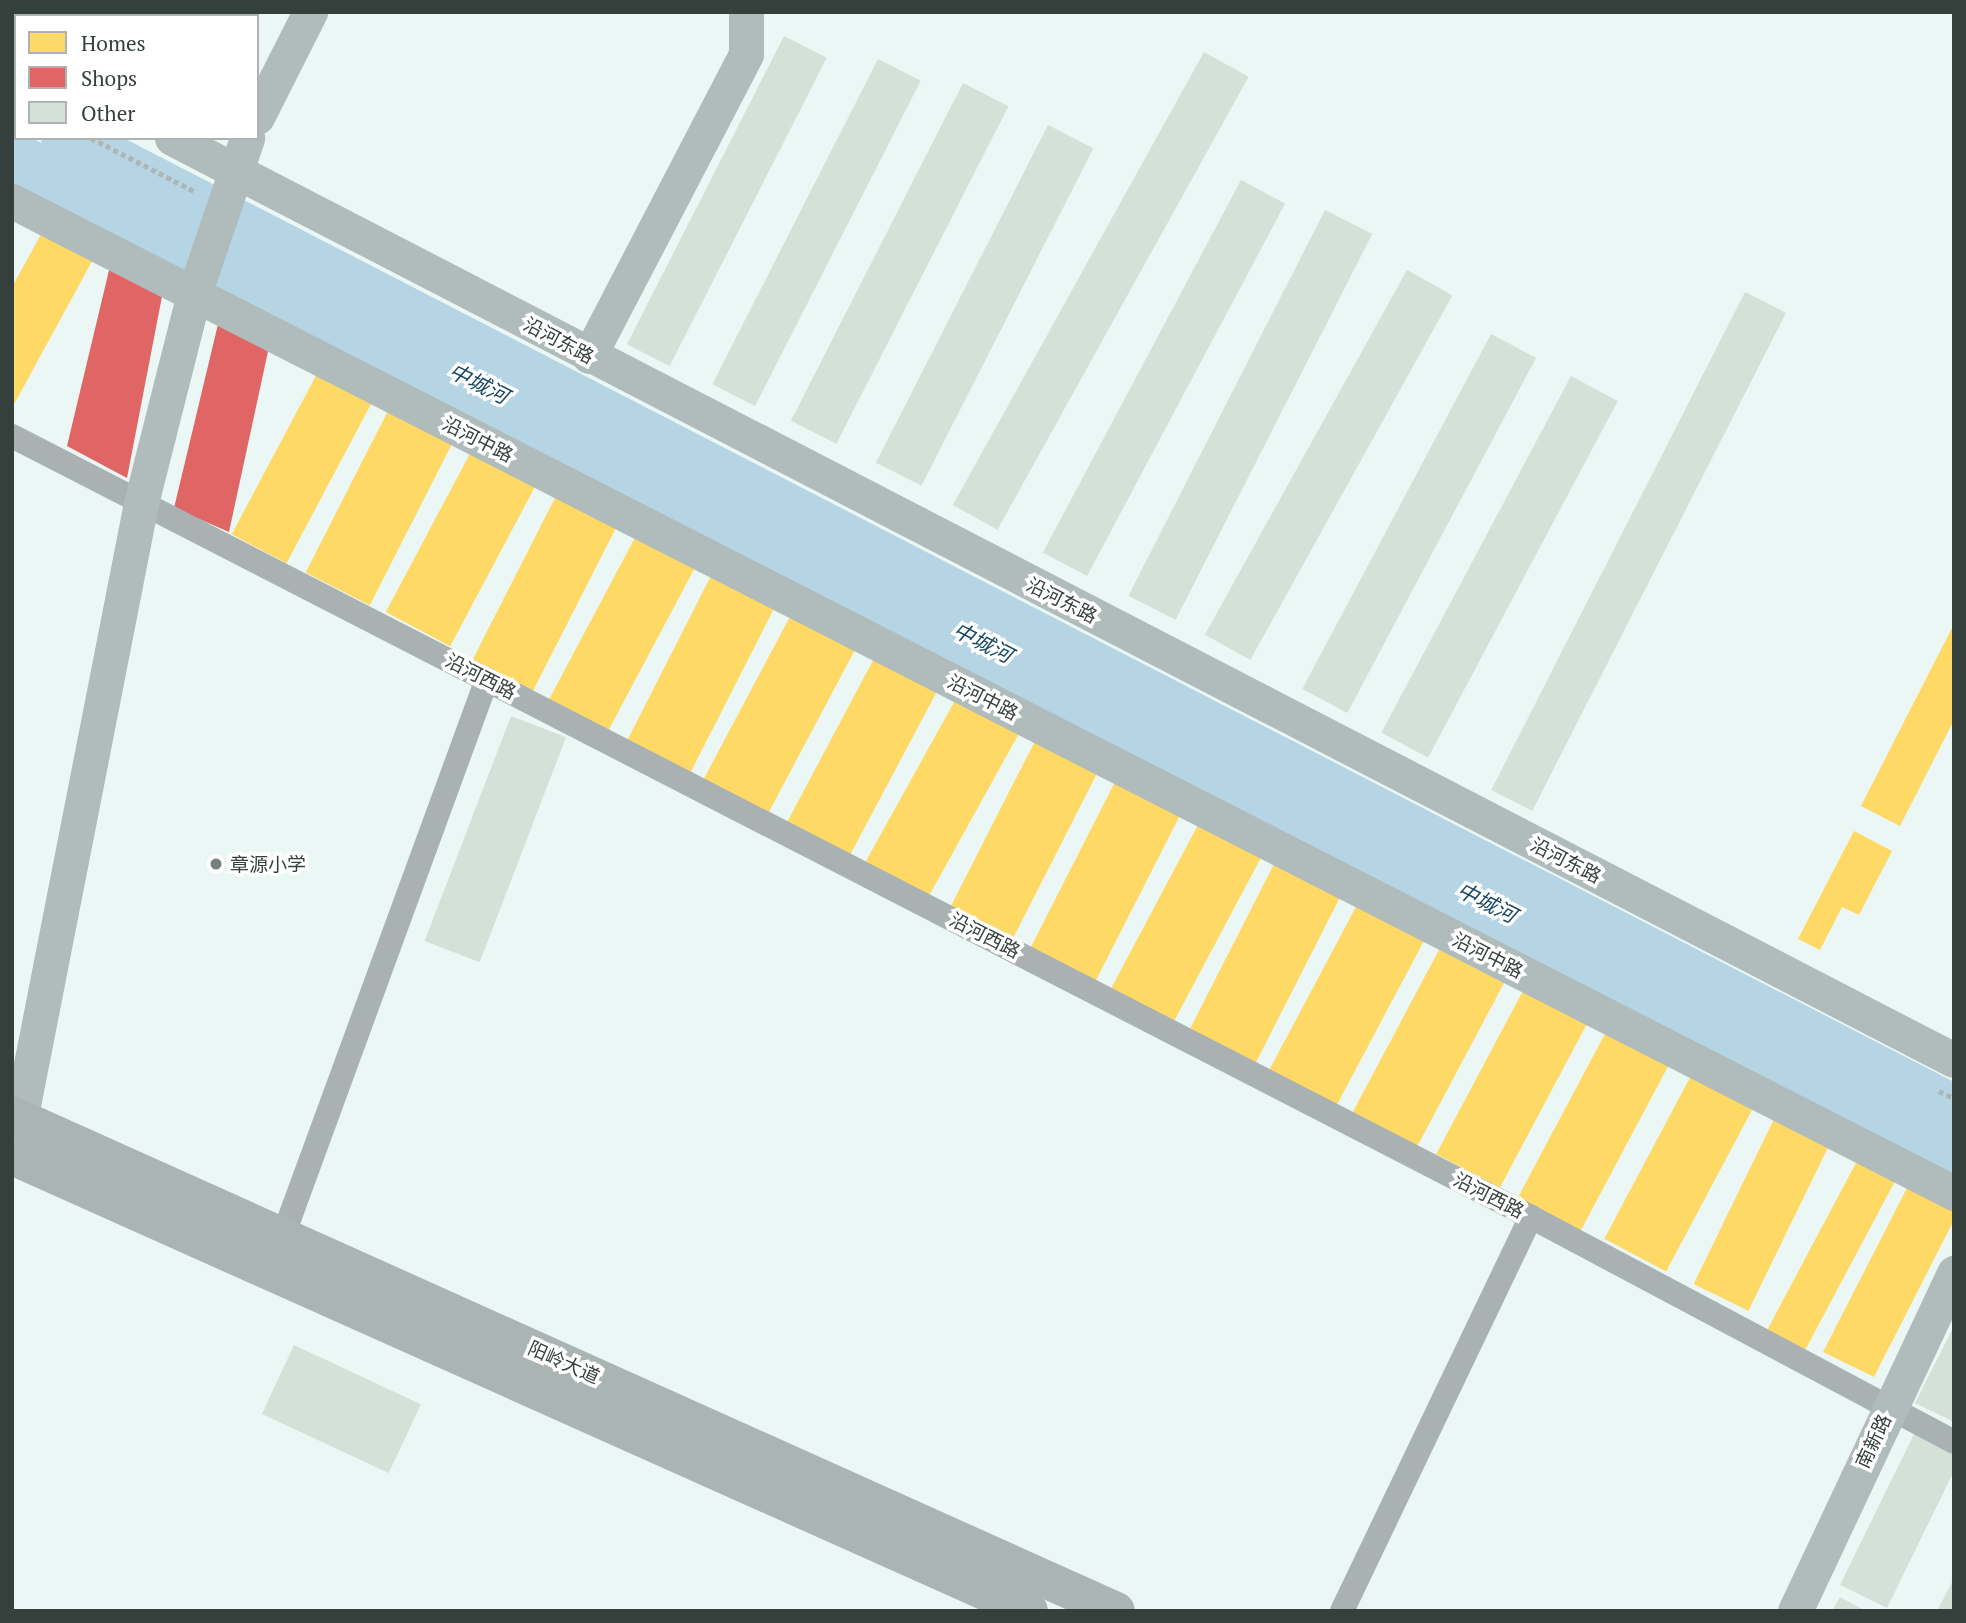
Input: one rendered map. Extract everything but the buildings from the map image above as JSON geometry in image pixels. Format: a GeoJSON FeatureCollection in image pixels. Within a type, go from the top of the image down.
{"type":"FeatureCollection","features":[{"type":"Feature","properties":{"kind":"main road","name":"阳岭大道"},"geometry":{"type":"LineString","coordinates":[[17,1117],[1116,1611]]}},
{"type":"Feature","properties":{"kind":"main road","name":"阳岭大道"},"geometry":{"type":"LineString","coordinates":[[12,1157],[1029,1611]]}},
{"type":"Feature","properties":{"kind":"street"},"geometry":{"type":"LineString","coordinates":[[259,113],[310,12]]}},
{"type":"Feature","properties":{"kind":"street"},"geometry":{"type":"LineString","coordinates":[[589,356],[746,54],[746,12]]}},
{"type":"Feature","properties":{"kind":"street","name":"沿河东路"},"geometry":{"type":"LineString","coordinates":[[181,140],[239,153],[589,356],[1954,1060]]}},
{"type":"Feature","properties":{"kind":"street"},"geometry":{"type":"LineString","coordinates":[[12,1157],[17,1117],[141,503],[198,281],[212,200],[239,153]]}},
{"type":"Feature","properties":{"kind":"street","name":"沿河中路"},"geometry":{"type":"LineString","coordinates":[[12,201],[198,281],[1954,1193]]}},
{"type":"Feature","properties":{"kind":"street","name":"沿河西路"},"geometry":{"type":"LineString","coordinates":[[12,436],[1531,1217],[1954,1443]]}},
{"type":"Feature","properties":{"kind":"street"},"geometry":{"type":"LineString","coordinates":[[283,1236],[487,679]]}},
{"type":"Feature","properties":{"kind":"street"},"geometry":{"type":"LineString","coordinates":[[1342,1611],[1531,1217]]}},
{"type":"Feature","properties":{"kind":"street","name":"南新路"},"geometry":{"type":"LineString","coordinates":[[1795,1611],[1954,1273]]}},
{"type":"Feature","properties":{"kind":"path"},"geometry":{"type":"LineString","coordinates":[[95,140],[212,200]]}},
{"type":"Feature","properties":{"kind":"waterway"},"geometry":{"type":"LineString","coordinates":[[71,140],[1954,1111]]}},
{"type":"Feature","properties":{"kind":"waterway","name":"中城河"},"geometry":{"type":"LineString","coordinates":[[12,157],[1954,1159]]}},
{"type":"Feature","properties":{"kind":"place","name":"章源小学"},"geometry":{"type":"Point","coordinates":[216,864]}}]}
